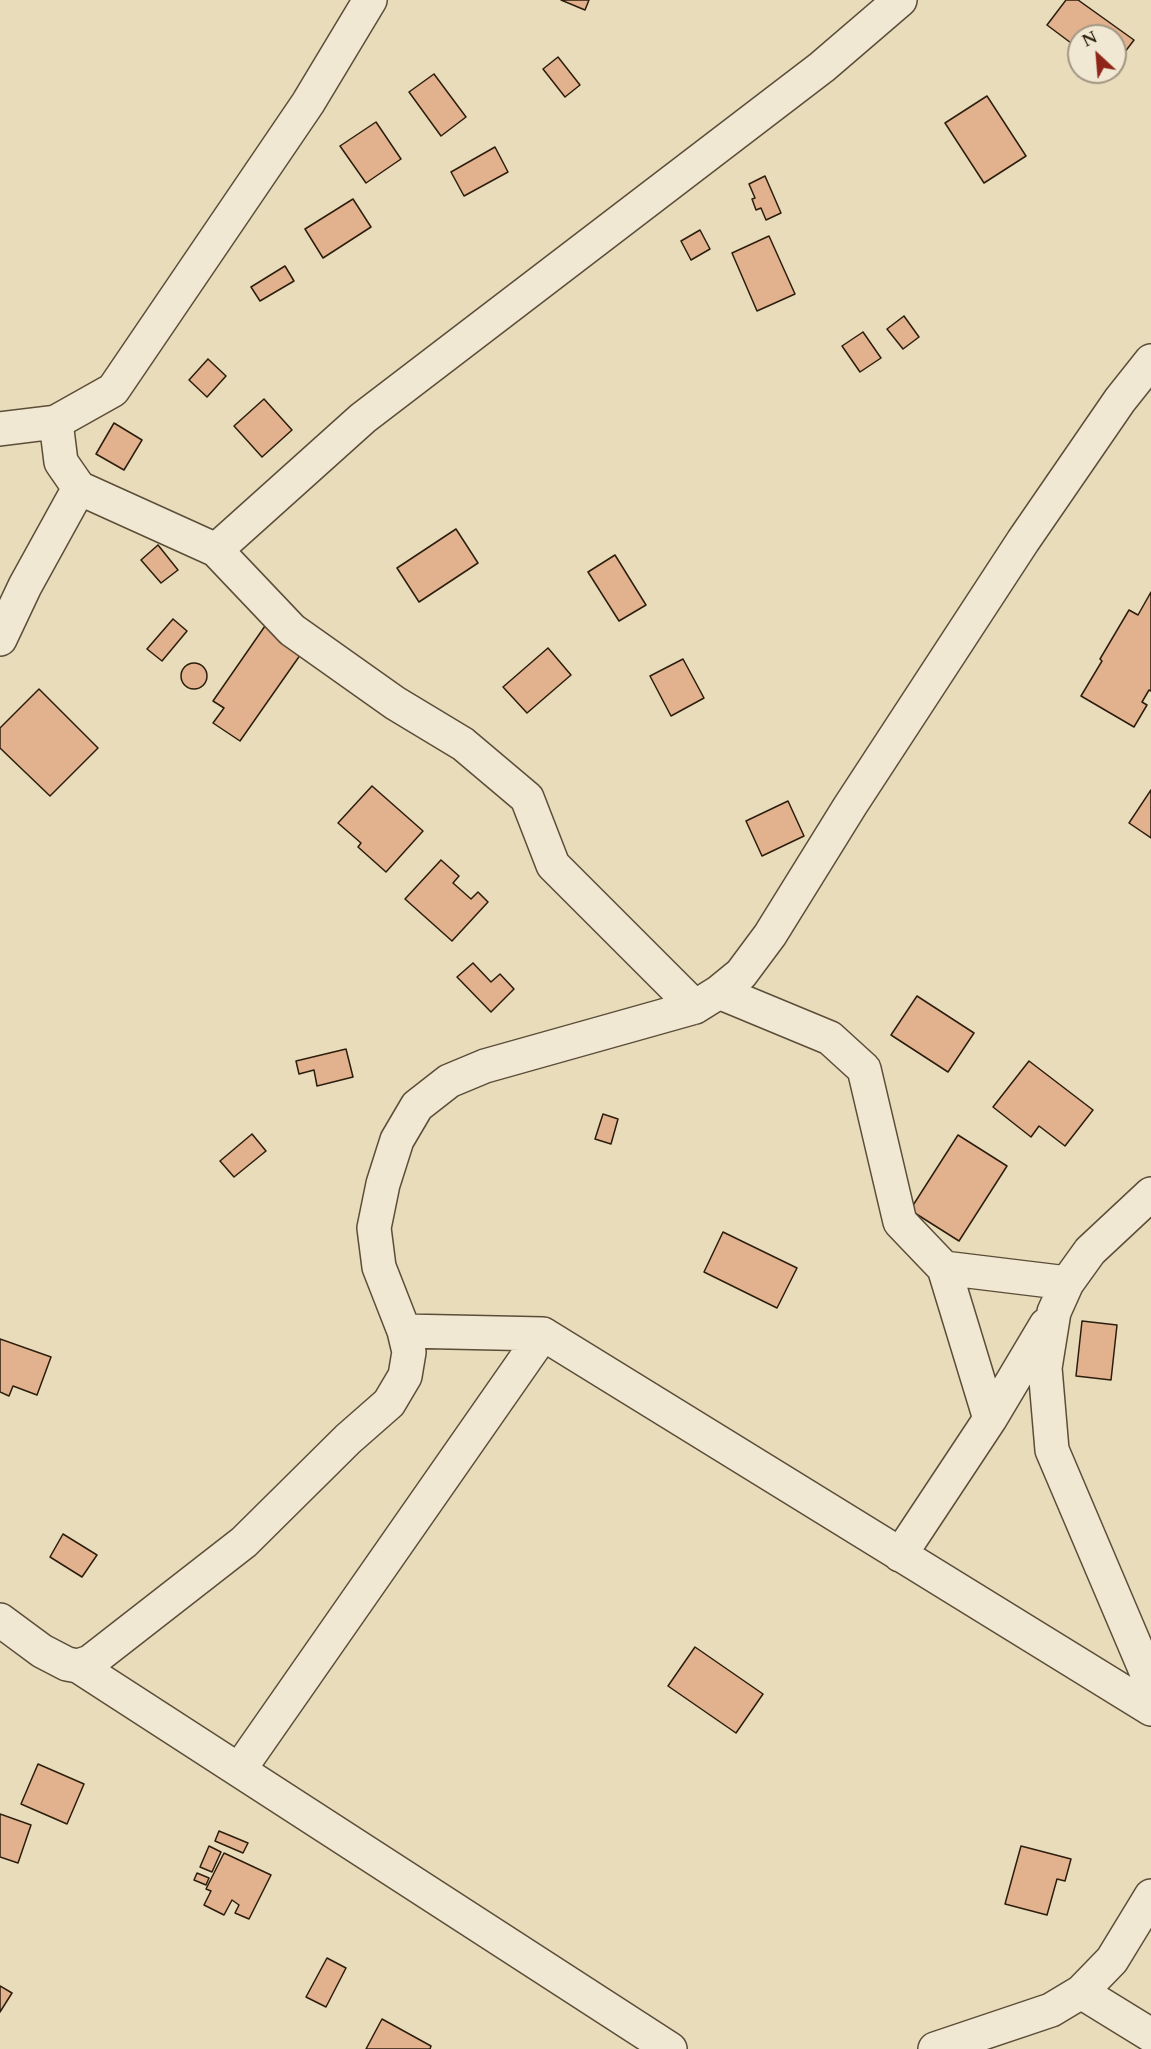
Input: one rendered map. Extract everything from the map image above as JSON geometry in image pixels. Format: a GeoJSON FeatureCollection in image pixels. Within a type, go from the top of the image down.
{"type":"FeatureCollection","features":[{"type":"Feature","properties":{"kind":"street"},"geometry":{"type":"LineString","coordinates":[[0,429],[56,422],[113,390],[308,103],[370,0]]}},
{"type":"Feature","properties":{"kind":"street"},"geometry":{"type":"LineString","coordinates":[[216,550],[363,418],[822,66],[900,0]]}},
{"type":"Feature","properties":{"kind":"street"},"geometry":{"type":"LineString","coordinates":[[78,1666],[102,1654],[244,1542],[348,1439],[389,1403],[405,1376],[410,1352],[379,1267],[374,1228],[382,1184],[397,1140],[417,1106],[448,1081],[485,1066],[707,999],[741,974],[770,936],[850,806],[1016,551],[1120,400],[1151,361]]}},
{"type":"Feature","properties":{"kind":"street"},"geometry":{"type":"LineString","coordinates":[[56,422],[61,462],[79,488],[216,550],[292,630],[395,703],[463,744],[527,798],[553,865],[707,999],[830,1038],[864,1069],[900,1222],[944,1268],[990,1419]]}},
{"type":"Feature","properties":{"kind":"street"},"geometry":{"type":"LineString","coordinates":[[0,639],[25,586],[79,488]]}},
{"type":"Feature","properties":{"kind":"street"},"geometry":{"type":"LineString","coordinates":[[900,1554],[990,1419],[1090,1251],[1151,1194]]}},
{"type":"Feature","properties":{"kind":"street"},"geometry":{"type":"LineString","coordinates":[[944,1268],[1061,1298]]}},
{"type":"Feature","properties":{"kind":"street"},"geometry":{"type":"LineString","coordinates":[[1061,1298],[1045,1368],[1052,1450],[1151,1683]]}},
{"type":"Feature","properties":{"kind":"street"},"geometry":{"type":"LineString","coordinates":[[404,1331],[543,1334],[1151,1709]]}},
{"type":"Feature","properties":{"kind":"street"},"geometry":{"type":"LineString","coordinates":[[239,1770],[543,1334]]}},
{"type":"Feature","properties":{"kind":"street"},"geometry":{"type":"LineString","coordinates":[[0,1620],[42,1651],[67,1664],[78,1666],[670,2049]]}},
{"type":"Feature","properties":{"kind":"street"},"geometry":{"type":"LineString","coordinates":[[935,2049],[1051,2010],[1081,1992],[1112,1960],[1151,1896]]}},
{"type":"Feature","properties":{"kind":"street"},"geometry":{"type":"LineString","coordinates":[[1081,1992],[1151,2035]]}},
{"type":"Feature","properties":{"kind":"building"},"geometry":{"type":"Polygon","coordinates":[[[561,0],[589,0],[585,10],[561,0]]]}},
{"type":"Feature","properties":{"kind":"building"},"geometry":{"type":"Polygon","coordinates":[[[1066,0],[1078,0],[1112,24],[1067,24],[1067,40],[1047,25],[1066,0]]]}},
{"type":"Feature","properties":{"kind":"building"},"geometry":{"type":"Polygon","coordinates":[[[1127,35],[1134,40],[1127,49],[1127,35]]]}},
{"type":"Feature","properties":{"kind":"building"},"geometry":{"type":"Polygon","coordinates":[[[558,57],[580,85],[565,97],[543,69],[558,57]]]}},
{"type":"Feature","properties":{"kind":"building"},"geometry":{"type":"Polygon","coordinates":[[[434,74],[466,117],[441,136],[409,92],[434,74]]]}},
{"type":"Feature","properties":{"kind":"building"},"geometry":{"type":"Polygon","coordinates":[[[987,96],[1026,156],[984,183],[945,123],[987,96]]]}},
{"type":"Feature","properties":{"kind":"building"},"geometry":{"type":"Polygon","coordinates":[[[376,122],[401,159],[366,183],[340,146],[376,122]]]}},
{"type":"Feature","properties":{"kind":"building"},"geometry":{"type":"Polygon","coordinates":[[[495,147],[508,172],[464,196],[451,172],[495,147]]]}},
{"type":"Feature","properties":{"kind":"building"},"geometry":{"type":"Polygon","coordinates":[[[765,176],[781,213],[766,220],[761,208],[756,210],[752,199],[755,198],[749,184],[765,176]]]}},
{"type":"Feature","properties":{"kind":"building"},"geometry":{"type":"Polygon","coordinates":[[[353,199],[371,227],[323,258],[305,229],[353,199]]]}},
{"type":"Feature","properties":{"kind":"building"},"geometry":{"type":"Polygon","coordinates":[[[700,230],[710,249],[691,260],[681,241],[700,230]]]}},
{"type":"Feature","properties":{"kind":"building"},"geometry":{"type":"Polygon","coordinates":[[[769,236],[795,294],[757,311],[732,253],[769,236]]]}},
{"type":"Feature","properties":{"kind":"building"},"geometry":{"type":"Polygon","coordinates":[[[285,266],[294,281],[260,301],[251,287],[285,266]]]}},
{"type":"Feature","properties":{"kind":"building"},"geometry":{"type":"Polygon","coordinates":[[[904,316],[919,337],[903,349],[887,329],[904,316]]]}},
{"type":"Feature","properties":{"kind":"building"},"geometry":{"type":"Polygon","coordinates":[[[863,332],[881,358],[860,372],[842,346],[863,332]]]}},
{"type":"Feature","properties":{"kind":"building"},"geometry":{"type":"Polygon","coordinates":[[[208,359],[226,376],[207,397],[189,380],[208,359]]]}},
{"type":"Feature","properties":{"kind":"building"},"geometry":{"type":"Polygon","coordinates":[[[264,399],[292,430],[262,457],[234,426],[264,399]]]}},
{"type":"Feature","properties":{"kind":"building"},"geometry":{"type":"Polygon","coordinates":[[[114,423],[142,440],[124,470],[96,454],[114,423]]]}},
{"type":"Feature","properties":{"kind":"building"},"geometry":{"type":"Polygon","coordinates":[[[456,529],[478,563],[419,602],[397,568],[456,529]]]}},
{"type":"Feature","properties":{"kind":"building"},"geometry":{"type":"Polygon","coordinates":[[[158,545],[178,570],[161,583],[141,560],[158,545]]]}},
{"type":"Feature","properties":{"kind":"building"},"geometry":{"type":"Polygon","coordinates":[[[615,555],[646,605],[619,621],[588,572],[615,555]]]}},
{"type":"Feature","properties":{"kind":"building"},"geometry":{"type":"Polygon","coordinates":[[[1151,592],[1151,691],[1149,690],[1142,702],[1147,705],[1134,727],[1081,696],[1129,610],[1138,615],[1151,592]]]}},
{"type":"Feature","properties":{"kind":"building"},"geometry":{"type":"Polygon","coordinates":[[[173,619],[187,631],[162,661],[147,649],[173,619]]]}},
{"type":"Feature","properties":{"kind":"building"},"geometry":{"type":"Polygon","coordinates":[[[265,626],[303,651],[240,741],[213,723],[224,708],[213,701],[265,626]]]}},
{"type":"Feature","properties":{"kind":"building"},"geometry":{"type":"Polygon","coordinates":[[[548,648],[571,675],[527,713],[503,687],[548,648]]]}},
{"type":"Feature","properties":{"kind":"building"},"geometry":{"type":"Polygon","coordinates":[[[683,659],[704,698],[671,716],[650,676],[683,659]]]}},
{"type":"Feature","properties":{"kind":"building"},"geometry":{"type":"Polygon","coordinates":[[[194,663],[203,667],[207,676],[203,685],[194,689],[185,685],[181,676],[185,667],[194,663]]]}},
{"type":"Feature","properties":{"kind":"building"},"geometry":{"type":"Polygon","coordinates":[[[39,689],[98,748],[50,796],[0,748],[0,728],[39,689]]]}},
{"type":"Feature","properties":{"kind":"building"},"geometry":{"type":"Polygon","coordinates":[[[372,786],[423,831],[386,872],[358,847],[361,843],[338,823],[372,786]]]}},
{"type":"Feature","properties":{"kind":"building"},"geometry":{"type":"Polygon","coordinates":[[[1151,790],[1151,838],[1129,823],[1151,790]]]}},
{"type":"Feature","properties":{"kind":"building"},"geometry":{"type":"Polygon","coordinates":[[[788,801],[804,836],[762,856],[746,821],[788,801]]]}},
{"type":"Feature","properties":{"kind":"building"},"geometry":{"type":"Polygon","coordinates":[[[441,860],[459,876],[453,883],[471,899],[478,892],[488,902],[452,941],[405,899],[441,860]]]}},
{"type":"Feature","properties":{"kind":"building"},"geometry":{"type":"Polygon","coordinates":[[[473,963],[491,982],[500,974],[514,989],[491,1012],[457,977],[473,963]]]}},
{"type":"Feature","properties":{"kind":"building"},"geometry":{"type":"Polygon","coordinates":[[[917,996],[974,1033],[948,1072],[891,1035],[917,996]]]}},
{"type":"Feature","properties":{"kind":"building"},"geometry":{"type":"Polygon","coordinates":[[[346,1049],[353,1077],[317,1086],[314,1070],[299,1074],[296,1061],[346,1049]]]}},
{"type":"Feature","properties":{"kind":"building"},"geometry":{"type":"Polygon","coordinates":[[[1029,1061],[1093,1110],[1065,1146],[1039,1126],[1031,1137],[993,1107],[1029,1061]]]}},
{"type":"Feature","properties":{"kind":"building"},"geometry":{"type":"Polygon","coordinates":[[[603,1114],[618,1119],[611,1144],[595,1139],[603,1114]]]}},
{"type":"Feature","properties":{"kind":"building"},"geometry":{"type":"Polygon","coordinates":[[[252,1134],[266,1151],[234,1177],[220,1161],[252,1134]]]}},
{"type":"Feature","properties":{"kind":"building"},"geometry":{"type":"Polygon","coordinates":[[[958,1135],[1007,1166],[959,1241],[910,1210],[958,1135]]]}},
{"type":"Feature","properties":{"kind":"building"},"geometry":{"type":"Polygon","coordinates":[[[723,1232],[797,1268],[777,1308],[704,1272],[723,1232]]]}},
{"type":"Feature","properties":{"kind":"building"},"geometry":{"type":"Polygon","coordinates":[[[1082,1321],[1117,1325],[1111,1380],[1076,1376],[1082,1321]]]}},
{"type":"Feature","properties":{"kind":"building"},"geometry":{"type":"Polygon","coordinates":[[[0,1339],[51,1357],[37,1395],[13,1386],[9,1396],[0,1392],[0,1339]]]}},
{"type":"Feature","properties":{"kind":"building"},"geometry":{"type":"Polygon","coordinates":[[[63,1534],[97,1555],[82,1577],[50,1557],[63,1534]]]}},
{"type":"Feature","properties":{"kind":"building"},"geometry":{"type":"Polygon","coordinates":[[[695,1647],[763,1694],[736,1733],[668,1686],[695,1647]]]}},
{"type":"Feature","properties":{"kind":"building"},"geometry":{"type":"Polygon","coordinates":[[[38,1764],[84,1784],[67,1824],[21,1804],[38,1764]]]}},
{"type":"Feature","properties":{"kind":"building"},"geometry":{"type":"Polygon","coordinates":[[[0,1814],[31,1825],[18,1863],[0,1857],[0,1814]]]}},
{"type":"Feature","properties":{"kind":"building"},"geometry":{"type":"Polygon","coordinates":[[[219,1831],[248,1843],[243,1853],[215,1841],[219,1831]]]}},
{"type":"Feature","properties":{"kind":"building"},"geometry":{"type":"Polygon","coordinates":[[[209,1846],[221,1852],[212,1872],[200,1867],[209,1846]]]}},
{"type":"Feature","properties":{"kind":"building"},"geometry":{"type":"Polygon","coordinates":[[[1021,1846],[1071,1859],[1065,1881],[1057,1879],[1047,1915],[1005,1904],[1021,1846]]]}},
{"type":"Feature","properties":{"kind":"building"},"geometry":{"type":"Polygon","coordinates":[[[224,1853],[271,1875],[249,1919],[235,1913],[239,1905],[232,1900],[224,1915],[204,1905],[211,1891],[206,1889],[224,1853]]]}},
{"type":"Feature","properties":{"kind":"building"},"geometry":{"type":"Polygon","coordinates":[[[197,1873],[209,1878],[206,1885],[194,1880],[197,1873]]]}},
{"type":"Feature","properties":{"kind":"building"},"geometry":{"type":"Polygon","coordinates":[[[327,1958],[346,1968],[326,2007],[306,1997],[327,1958]]]}},
{"type":"Feature","properties":{"kind":"building"},"geometry":{"type":"Polygon","coordinates":[[[0,1986],[12,1993],[0,2012],[0,1986]]]}},
{"type":"Feature","properties":{"kind":"building"},"geometry":{"type":"Polygon","coordinates":[[[382,2019],[431,2046],[430,2049],[366,2049],[382,2019]]]}}]}
